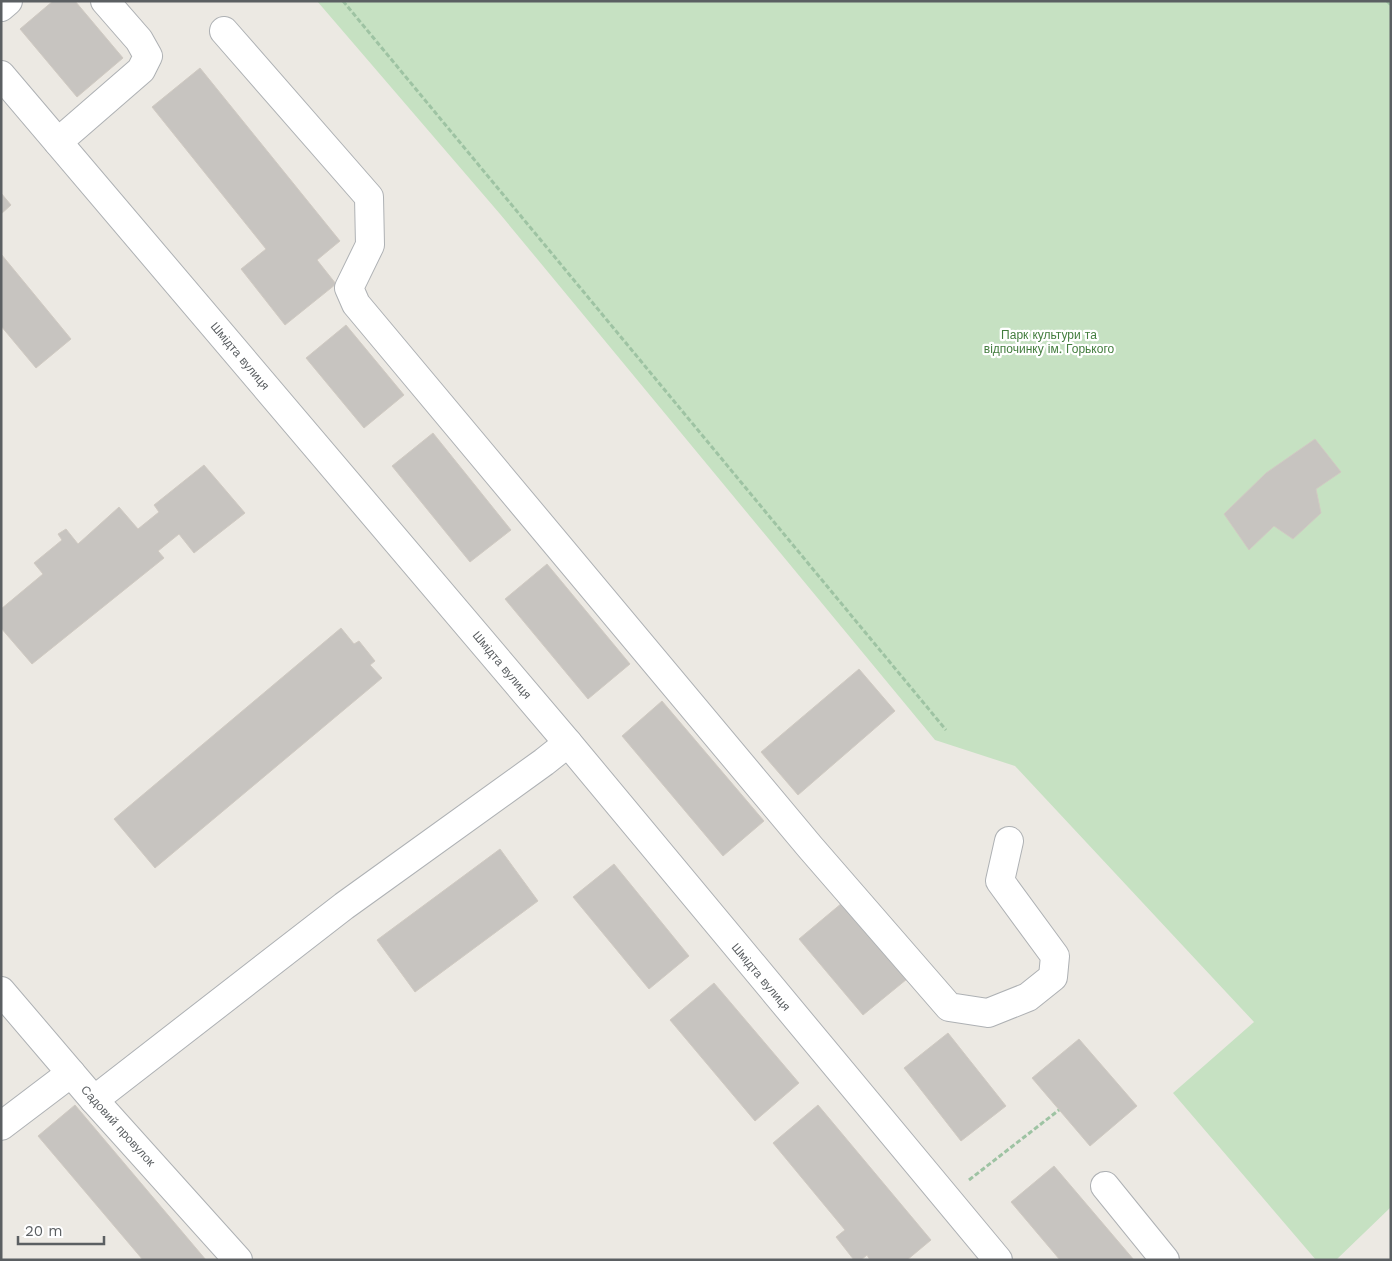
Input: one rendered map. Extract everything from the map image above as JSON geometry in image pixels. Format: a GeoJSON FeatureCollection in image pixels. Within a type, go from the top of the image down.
{"type":"FeatureCollection","features":[{"type":"Feature","properties":{"kind":"street"},"geometry":{"type":"LineString","coordinates":[[1,7],[8,1]]}},
{"type":"Feature","properties":{"kind":"street"},"geometry":{"type":"LineString","coordinates":[[58,142],[80,125],[141,70],[148,56],[139,40],[105,1]]}},
{"type":"Feature","properties":{"kind":"street"},"geometry":{"type":"LineString","coordinates":[[224,31],[369,197],[370,245],[349,288],[356,304],[810,847],[949,1007],[988,1014],[1028,997],[1053,977],[1055,956],[1000,881],[1009,842]]}},
{"type":"Feature","properties":{"kind":"street","name":"Шмідта вулиця"},"geometry":{"type":"LineString","coordinates":[[1,75],[568,743],[998,1260]]}},
{"type":"Feature","properties":{"kind":"street"},"geometry":{"type":"LineString","coordinates":[[94,1100],[344,906],[568,743]]}},
{"type":"Feature","properties":{"kind":"street","name":"Садовий провулок"},"geometry":{"type":"LineString","coordinates":[[1,991],[94,1100],[238,1260]]}},
{"type":"Feature","properties":{"kind":"street"},"geometry":{"type":"LineString","coordinates":[[1,1126],[71,1073]]}},
{"type":"Feature","properties":{"kind":"street"},"geometry":{"type":"LineString","coordinates":[[1105,1186],[1165,1260]]}},
{"type":"Feature","properties":{"kind":"path"},"geometry":{"type":"LineString","coordinates":[[343,1],[946,730]]}},
{"type":"Feature","properties":{"kind":"path"},"geometry":{"type":"LineString","coordinates":[[1387,1],[1391,5]]}},
{"type":"Feature","properties":{"kind":"path"},"geometry":{"type":"LineString","coordinates":[[969,1180],[1059,1110]]}},
{"type":"Feature","properties":{"kind":"green space","name":"Парк культури та відпочинку ім. Горького"},"geometry":{"type":"Polygon","coordinates":[[[317,1],[1391,1],[1391,1207],[1336,1260],[1316,1260],[1173,1093],[1254,1022],[1015,766],[935,740],[500,214],[317,1]]]}},
{"type":"Feature","properties":{"kind":"building"},"geometry":{"type":"Polygon","coordinates":[[[53,1],[75,1],[123,58],[77,97],[20,29],[53,1]]]}},
{"type":"Feature","properties":{"kind":"building"},"geometry":{"type":"Polygon","coordinates":[[[200,68],[340,241],[317,260],[336,284],[285,325],[241,269],[266,249],[152,107],[200,68]]]}},
{"type":"Feature","properties":{"kind":"building"},"geometry":{"type":"Polygon","coordinates":[[[1,193],[11,205],[1,214],[1,193]]]}},
{"type":"Feature","properties":{"kind":"building"},"geometry":{"type":"Polygon","coordinates":[[[1,254],[71,339],[36,368],[1,326],[1,254]]]}},
{"type":"Feature","properties":{"kind":"building"},"geometry":{"type":"Polygon","coordinates":[[[346,325],[404,395],[364,428],[306,358],[346,325]]]}},
{"type":"Feature","properties":{"kind":"building"},"geometry":{"type":"Polygon","coordinates":[[[433,433],[511,530],[470,562],[392,466],[433,433]]]}},
{"type":"Feature","properties":{"kind":"building"},"geometry":{"type":"Polygon","coordinates":[[[1315,439],[1341,472],[1316,489],[1321,513],[1293,539],[1274,526],[1249,550],[1224,514],[1266,473],[1315,439]]]}},
{"type":"Feature","properties":{"kind":"building"},"geometry":{"type":"Polygon","coordinates":[[[204,465],[245,513],[194,553],[179,534],[158,551],[164,558],[32,664],[1,628],[1,609],[43,574],[34,563],[62,540],[58,534],[66,529],[78,544],[119,507],[138,529],[159,512],[154,505],[204,465]]]}},
{"type":"Feature","properties":{"kind":"building"},"geometry":{"type":"Polygon","coordinates":[[[547,564],[630,664],[588,699],[505,599],[547,564]]]}},
{"type":"Feature","properties":{"kind":"building"},"geometry":{"type":"Polygon","coordinates":[[[341,628],[354,644],[359,641],[375,661],[370,665],[382,678],[155,868],[114,819],[341,628]]]}},
{"type":"Feature","properties":{"kind":"building"},"geometry":{"type":"Polygon","coordinates":[[[859,669],[895,711],[798,795],[761,752],[859,669]]]}},
{"type":"Feature","properties":{"kind":"building"},"geometry":{"type":"Polygon","coordinates":[[[662,701],[764,821],[723,856],[622,736],[662,701]]]}},
{"type":"Feature","properties":{"kind":"building"},"geometry":{"type":"Polygon","coordinates":[[[500,849],[538,901],[415,992],[377,940],[500,849]]]}},
{"type":"Feature","properties":{"kind":"building"},"geometry":{"type":"Polygon","coordinates":[[[614,864],[689,956],[649,989],[573,897],[614,864]]]}},
{"type":"Feature","properties":{"kind":"building"},"geometry":{"type":"Polygon","coordinates":[[[842,903],[907,979],[863,1015],[799,939],[842,903]]]}},
{"type":"Feature","properties":{"kind":"building"},"geometry":{"type":"Polygon","coordinates":[[[714,983],[799,1083],[755,1121],[670,1020],[714,983]]]}},
{"type":"Feature","properties":{"kind":"building"},"geometry":{"type":"Polygon","coordinates":[[[948,1033],[1006,1106],[961,1141],[904,1068],[948,1033]]]}},
{"type":"Feature","properties":{"kind":"building"},"geometry":{"type":"Polygon","coordinates":[[[1079,1039],[1137,1106],[1090,1146],[1032,1078],[1079,1039]]]}},
{"type":"Feature","properties":{"kind":"building"},"geometry":{"type":"Polygon","coordinates":[[[75,1105],[206,1260],[143,1260],[38,1136],[75,1105]]]}},
{"type":"Feature","properties":{"kind":"building"},"geometry":{"type":"Polygon","coordinates":[[[818,1105],[931,1240],[907,1260],[870,1260],[867,1255],[861,1260],[854,1260],[836,1237],[845,1230],[773,1143],[818,1105]]]}},
{"type":"Feature","properties":{"kind":"building"},"geometry":{"type":"Polygon","coordinates":[[[1054,1166],[1134,1260],[1060,1260],[1011,1202],[1054,1166]]]}}]}
